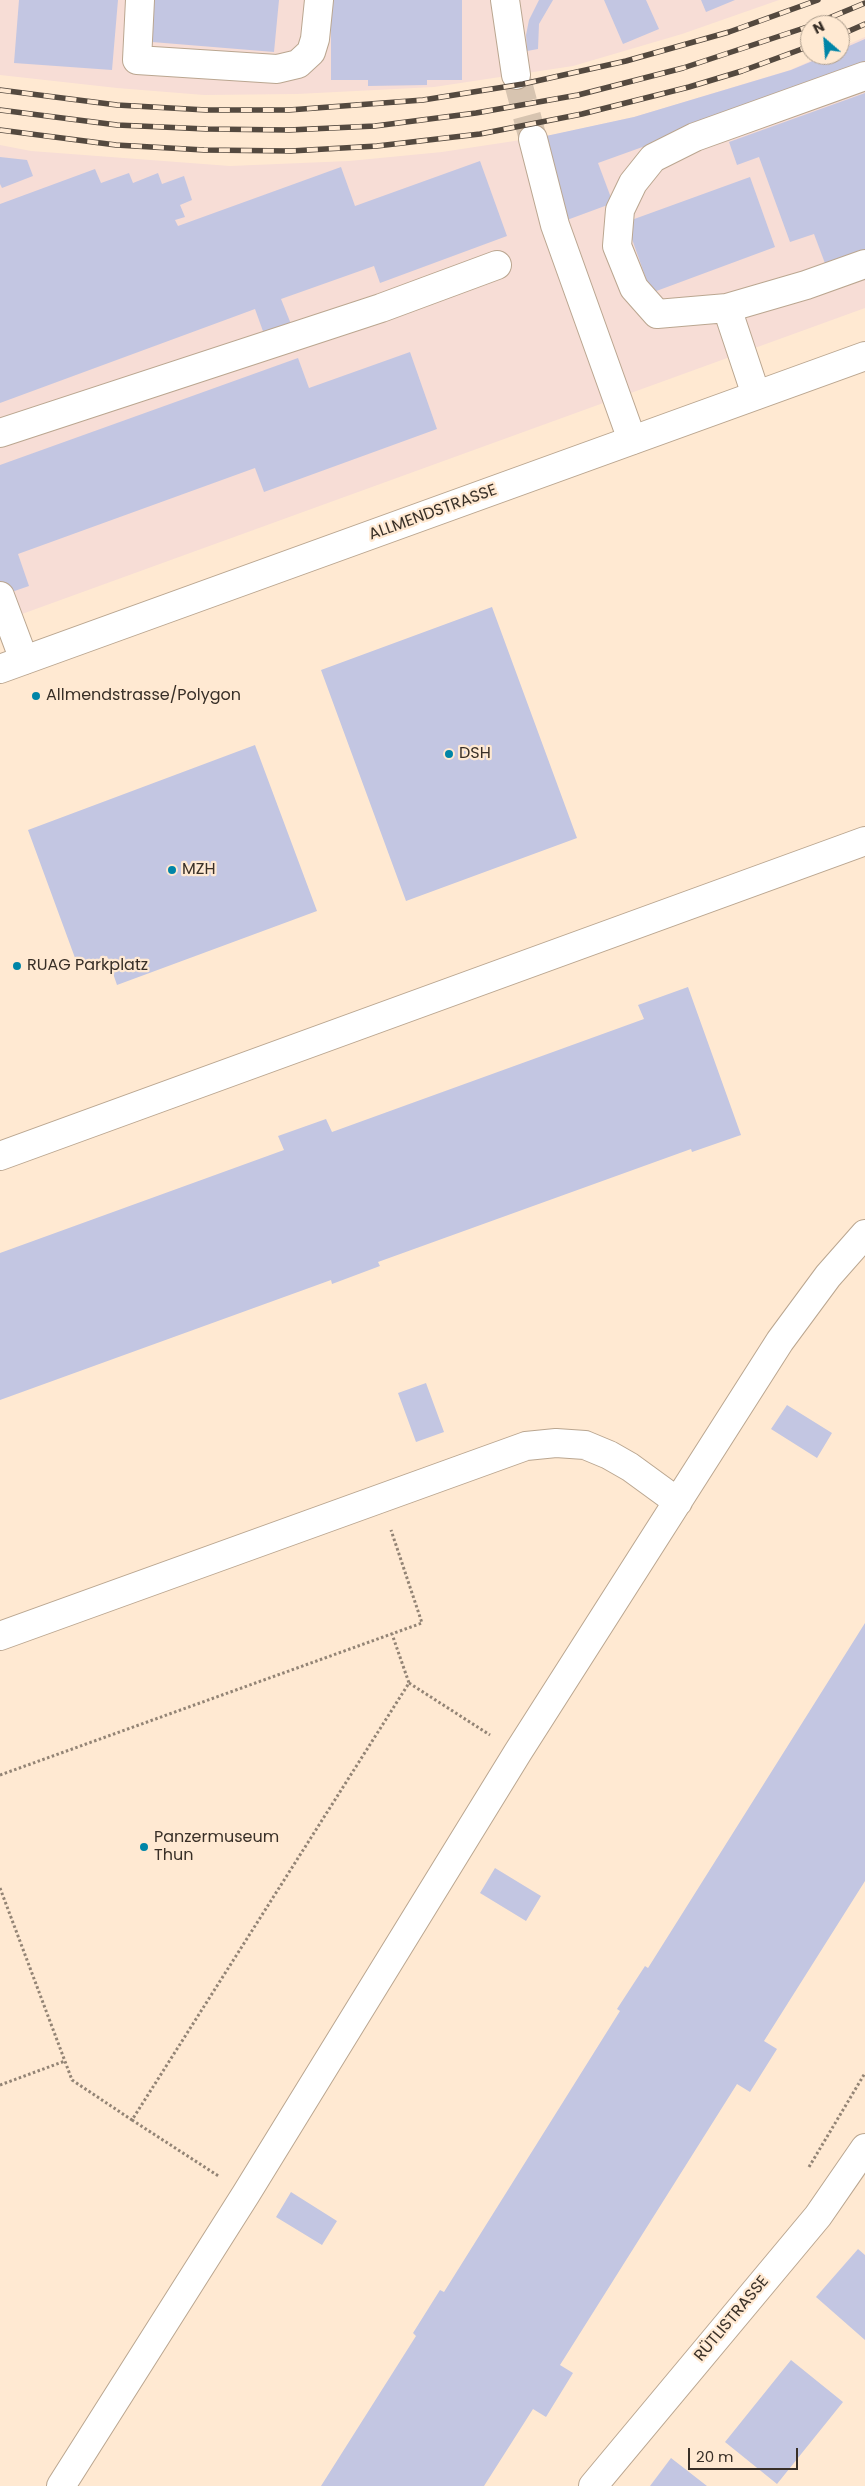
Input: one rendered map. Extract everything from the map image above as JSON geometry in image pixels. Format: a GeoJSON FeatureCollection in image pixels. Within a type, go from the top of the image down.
{"type":"FeatureCollection","features":[{"type":"Feature","properties":{"kind":"main road"},"geometry":{"type":"LineString","coordinates":[[140,0],[137,60],[277,69],[298,64],[311,52],[315,40],[319,0]]}},
{"type":"Feature","properties":{"kind":"main road"},"geometry":{"type":"LineString","coordinates":[[505,0],[516,75]]}},
{"type":"Feature","properties":{"kind":"main road"},"geometry":{"type":"LineString","coordinates":[[865,76],[695,137],[653,158],[633,183],[620,210],[617,246],[634,288],[656,314],[727,308],[806,285],[865,264]]}},
{"type":"Feature","properties":{"kind":"main road"},"geometry":{"type":"LineString","coordinates":[[533,139],[555,225],[632,440]]}},
{"type":"Feature","properties":{"kind":"main road"},"geometry":{"type":"LineString","coordinates":[[0,433],[381,308],[498,266]]}},
{"type":"Feature","properties":{"kind":"main road"},"geometry":{"type":"LineString","coordinates":[[727,308],[756,395]]}},
{"type":"Feature","properties":{"kind":"main road","name":"ALLMENDSTRASSE"},"geometry":{"type":"LineString","coordinates":[[12,665],[865,356]]}},
{"type":"Feature","properties":{"kind":"main road"},"geometry":{"type":"LineString","coordinates":[[0,596],[12,665]]}},
{"type":"Feature","properties":{"kind":"main road"},"geometry":{"type":"LineString","coordinates":[[0,1156],[865,841]]}},
{"type":"Feature","properties":{"kind":"main road"},"geometry":{"type":"LineString","coordinates":[[61,2486],[246,2194],[518,1752],[780,1340],[828,1276],[865,1234]]}},
{"type":"Feature","properties":{"kind":"main road"},"geometry":{"type":"LineString","coordinates":[[0,1636],[526,1446],[556,1443],[585,1445],[609,1455],[678,1502]]}},
{"type":"Feature","properties":{"kind":"main road","name":"RÜTLISTRASSE"},"geometry":{"type":"LineString","coordinates":[[593,2486],[818,2216],[865,2148]]}},
{"type":"Feature","properties":{"kind":"path"},"geometry":{"type":"LineString","coordinates":[[0,1775],[422,1623],[380,1499]]}},
{"type":"Feature","properties":{"kind":"path"},"geometry":{"type":"LineString","coordinates":[[392,1634],[409,1683],[518,1752]]}},
{"type":"Feature","properties":{"kind":"path"},"geometry":{"type":"LineString","coordinates":[[132,2120],[409,1683]]}},
{"type":"Feature","properties":{"kind":"path"},"geometry":{"type":"LineString","coordinates":[[0,1888],[72,2080],[246,2194]]}},
{"type":"Feature","properties":{"kind":"path"},"geometry":{"type":"LineString","coordinates":[[0,2085],[65,2061]]}},
{"type":"Feature","properties":{"kind":"shaded area"},"geometry":{"type":"Polygon","coordinates":[[[0,0],[779,0],[682,34],[573,66],[434,87],[297,94],[204,95],[117,88],[0,75],[0,0]]]}},
{"type":"Feature","properties":{"kind":"shaded area"},"geometry":{"type":"Polygon","coordinates":[[[865,37],[865,308],[0,622],[0,145],[31,151],[230,166],[349,161],[442,152],[547,136],[634,117],[801,65],[850,65],[850,44],[865,37]]]}},
{"type":"Feature","properties":{"kind":"building"},"geometry":{"type":"Polygon","coordinates":[[[19,0],[118,0],[112,70],[14,63],[19,0]]]}},
{"type":"Feature","properties":{"kind":"building"},"geometry":{"type":"Polygon","coordinates":[[[148,0],[279,0],[274,52],[152,42],[153,25],[146,24],[148,0]]]}},
{"type":"Feature","properties":{"kind":"building"},"geometry":{"type":"Polygon","coordinates":[[[331,0],[462,0],[462,80],[427,80],[427,85],[368,86],[368,80],[331,80],[331,0]]]}},
{"type":"Feature","properties":{"kind":"building"},"geometry":{"type":"Polygon","coordinates":[[[539,0],[553,0],[539,24],[538,49],[527,51],[526,35],[529,20],[539,0]]]}},
{"type":"Feature","properties":{"kind":"building"},"geometry":{"type":"Polygon","coordinates":[[[604,0],[646,0],[659,29],[623,44],[604,0]]]}},
{"type":"Feature","properties":{"kind":"building"},"geometry":{"type":"Polygon","coordinates":[[[701,0],[735,0],[706,12],[701,0]]]}},
{"type":"Feature","properties":{"kind":"building"},"geometry":{"type":"Polygon","coordinates":[[[865,39],[865,67],[598,163],[613,203],[567,220],[546,136],[634,117],[803,65],[850,65],[850,46],[865,39]]]}},
{"type":"Feature","properties":{"kind":"building"},"geometry":{"type":"Polygon","coordinates":[[[865,93],[865,251],[826,266],[814,234],[790,242],[759,157],[737,165],[729,142],[865,93]]]}},
{"type":"Feature","properties":{"kind":"building"},"geometry":{"type":"Polygon","coordinates":[[[0,157],[27,160],[33,176],[2,188],[0,184],[0,157]]]}},
{"type":"Feature","properties":{"kind":"building"},"geometry":{"type":"Polygon","coordinates":[[[480,161],[507,236],[380,283],[374,266],[281,299],[291,324],[264,334],[255,309],[0,403],[0,204],[95,169],[101,183],[129,173],[133,183],[158,173],[162,184],[184,176],[192,200],[180,205],[185,217],[175,220],[178,226],[341,167],[355,206],[480,161]]]}},
{"type":"Feature","properties":{"kind":"building"},"geometry":{"type":"Polygon","coordinates":[[[750,177],[775,247],[651,293],[626,222],[750,177]]]}},
{"type":"Feature","properties":{"kind":"building"},"geometry":{"type":"Polygon","coordinates":[[[410,352],[437,429],[264,492],[255,468],[18,554],[29,586],[0,596],[0,465],[298,358],[309,388],[410,352]]]}},
{"type":"Feature","properties":{"kind":"building","name":"DSH"},"geometry":{"type":"Polygon","coordinates":[[[492,607],[577,838],[406,901],[321,670],[492,607]]]}},
{"type":"Feature","properties":{"kind":"building","name":"MZH"},"geometry":{"type":"Polygon","coordinates":[[[255,745],[317,911],[117,985],[107,956],[78,966],[28,830],[255,745]]]}},
{"type":"Feature","properties":{"kind":"building"},"geometry":{"type":"Polygon","coordinates":[[[688,987],[741,1135],[692,1152],[691,1149],[378,1262],[380,1266],[332,1284],[331,1280],[0,1400],[0,1253],[284,1150],[278,1136],[326,1119],[332,1132],[644,1019],[638,1005],[688,987]]]}},
{"type":"Feature","properties":{"kind":"building"},"geometry":{"type":"Polygon","coordinates":[[[426,1383],[444,1432],[416,1442],[398,1393],[426,1383]]]}},
{"type":"Feature","properties":{"kind":"building"},"geometry":{"type":"Polygon","coordinates":[[[787,1405],[832,1433],[817,1458],[771,1429],[787,1405]]]}},
{"type":"Feature","properties":{"kind":"building"},"geometry":{"type":"Polygon","coordinates":[[[865,1623],[865,1881],[764,2041],[777,2049],[750,2092],[737,2084],[560,2365],[573,2373],[546,2417],[533,2409],[484,2486],[321,2486],[416,2336],[413,2333],[440,2290],[444,2292],[620,2011],[617,2009],[645,1966],[648,1968],[865,1623]]]}},
{"type":"Feature","properties":{"kind":"building"},"geometry":{"type":"Polygon","coordinates":[[[495,1868],[541,1896],[526,1921],[480,1893],[495,1868]]]}},
{"type":"Feature","properties":{"kind":"building"},"geometry":{"type":"Polygon","coordinates":[[[291,2192],[337,2221],[322,2245],[276,2217],[291,2192]]]}},
{"type":"Feature","properties":{"kind":"building"},"geometry":{"type":"Polygon","coordinates":[[[858,2249],[865,2255],[865,2340],[816,2297],[858,2249]]]}},
{"type":"Feature","properties":{"kind":"building"},"geometry":{"type":"Polygon","coordinates":[[[791,2360],[843,2402],[777,2484],[725,2442],[791,2360]]]}},
{"type":"Feature","properties":{"kind":"building"},"geometry":{"type":"Polygon","coordinates":[[[671,2458],[707,2486],[650,2486],[671,2458]]]}},
{"type":"Feature","properties":{"kind":"tunnel"},"geometry":{"type":"LineString","coordinates":[[516,75],[533,139]]}},
{"type":"Feature","properties":{"kind":"railway"},"geometry":{"type":"LineString","coordinates":[[0,90],[117,105],[206,110],[289,110],[423,100],[523,84],[626,61],[729,32],[818,0]]}},
{"type":"Feature","properties":{"kind":"railway"},"geometry":{"type":"LineString","coordinates":[[836,15],[865,3]]}},
{"type":"Feature","properties":{"kind":"railway"},"geometry":{"type":"LineString","coordinates":[[850,31],[865,24]]}},
{"type":"Feature","properties":{"kind":"railway"},"geometry":{"type":"LineString","coordinates":[[0,110],[117,125],[206,129],[289,130],[375,126],[476,113],[578,95],[683,68],[800,29]]}},
{"type":"Feature","properties":{"kind":"railway"},"geometry":{"type":"LineString","coordinates":[[0,130],[116,145],[204,150],[291,151],[377,146],[480,134],[582,114],[689,87],[742,71],[800,50]]}},
{"type":"Feature","properties":{"kind":"place","name":"Allmendstrasse/Polygon"},"geometry":{"type":"Point","coordinates":[36,696]}},
{"type":"Feature","properties":{"kind":"place","name":"DSH"},"geometry":{"type":"Point","coordinates":[449,754]}},
{"type":"Feature","properties":{"kind":"place","name":"MZH"},"geometry":{"type":"Point","coordinates":[172,870]}},
{"type":"Feature","properties":{"kind":"place","name":"RUAG Parkplatz"},"geometry":{"type":"Point","coordinates":[17,966]}},
{"type":"Feature","properties":{"kind":"place","name":"Panzermuseum Thun"},"geometry":{"type":"Point","coordinates":[144,1847]}}]}
